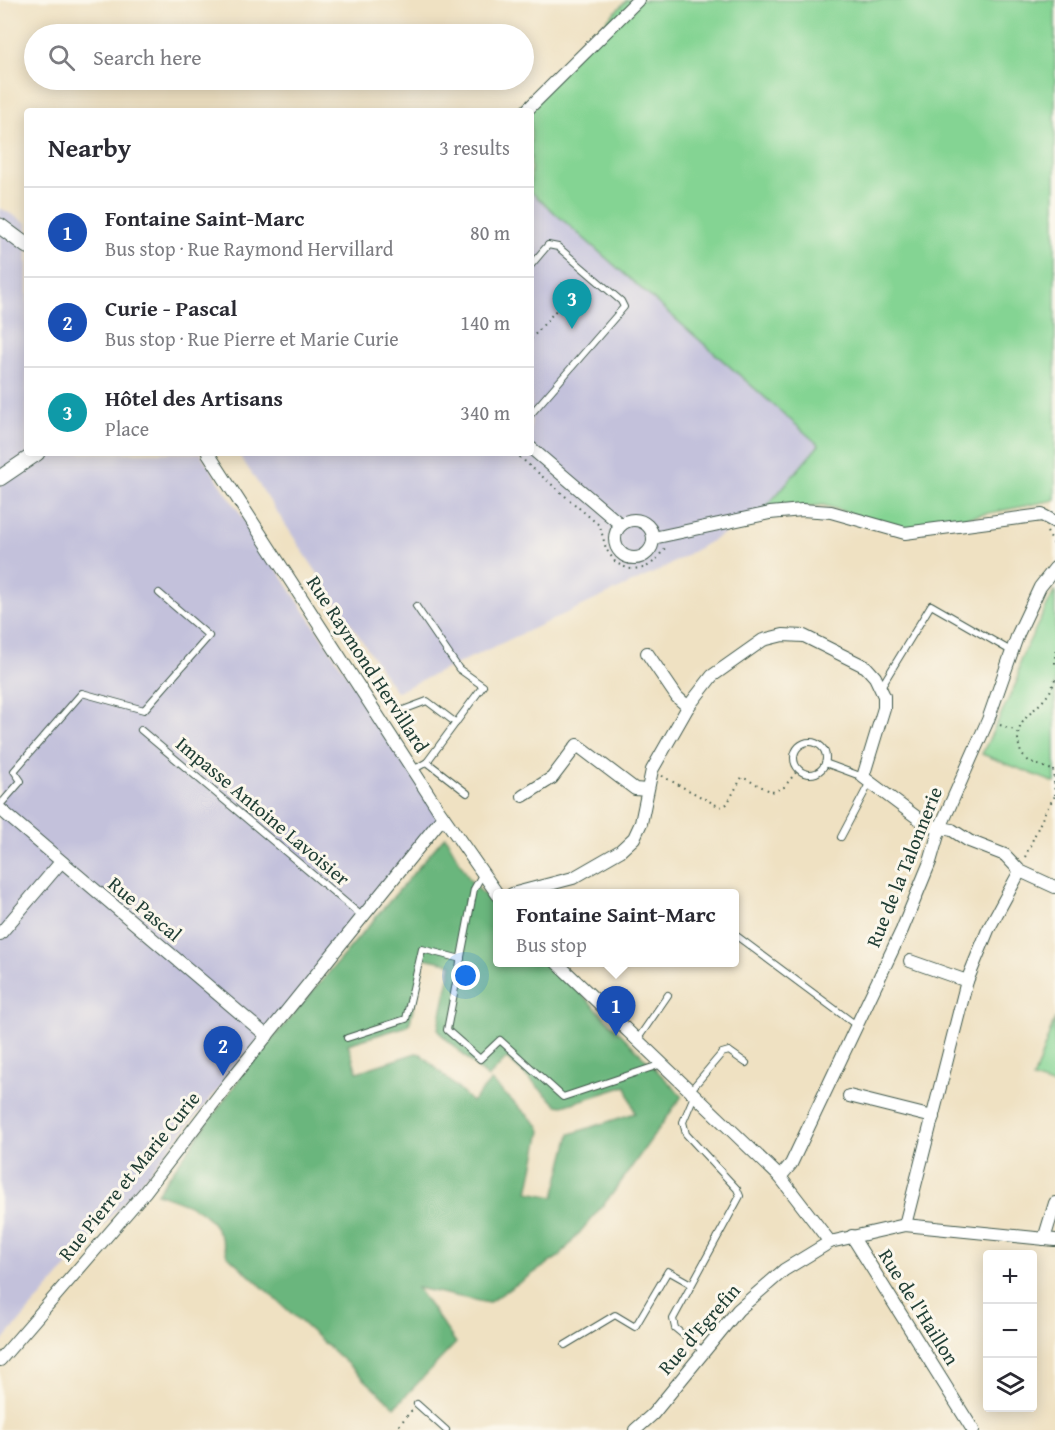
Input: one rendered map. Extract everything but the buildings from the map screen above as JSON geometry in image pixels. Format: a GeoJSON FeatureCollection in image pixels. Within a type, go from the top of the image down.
{"type":"FeatureCollection","features":[{"type":"Feature","properties":{"kind":"street"},"geometry":{"type":"LineString","coordinates":[[529,108],[638,0]]}},
{"type":"Feature","properties":{"kind":"street"},"geometry":{"type":"LineString","coordinates":[[0,226],[24,244]]}},
{"type":"Feature","properties":{"kind":"street"},"geometry":{"type":"LineString","coordinates":[[534,451],[621,525]]}},
{"type":"Feature","properties":{"kind":"street"},"geometry":{"type":"LineString","coordinates":[[0,478],[33,456]]}},
{"type":"Feature","properties":{"kind":"street","name":"Rue Raymond Hervillard"},"geometry":{"type":"LineString","coordinates":[[210,456],[443,817],[493,889]]}},
{"type":"Feature","properties":{"kind":"street"},"geometry":{"type":"LineString","coordinates":[[653,537],[770,513],[801,510],[831,512],[905,533],[1042,515],[1055,522]]}},
{"type":"Feature","properties":{"kind":"street"},"geometry":{"type":"LineString","coordinates":[[634,520],[641,521],[651,531],[653,537],[649,550],[644,555],[637,557],[624,555],[616,544],[617,531],[621,525],[634,520]]}},
{"type":"Feature","properties":{"kind":"street","name":"Rue de la Talonnerie"},"geometry":{"type":"LineString","coordinates":[[780,1177],[791,1164],[902,930],[930,862],[940,828],[988,720],[1011,651],[1040,587],[1055,568]]}},
{"type":"Feature","properties":{"kind":"street"},"geometry":{"type":"LineString","coordinates":[[531,889],[573,878],[620,851],[633,838],[641,823],[652,770],[688,707],[712,676],[763,640],[783,635],[804,636],[866,667],[881,687],[884,708],[867,779],[927,825],[952,830],[969,841],[1005,855],[1020,871],[1055,887]]}},
{"type":"Feature","properties":{"kind":"street"},"geometry":{"type":"LineString","coordinates":[[647,653],[677,697],[688,707]]}},
{"type":"Feature","properties":{"kind":"street"},"geometry":{"type":"LineString","coordinates":[[524,796],[552,778],[577,745],[635,789],[647,790]]}},
{"type":"Feature","properties":{"kind":"street","name":"Rue Pascal"},"geometry":{"type":"LineString","coordinates":[[0,807],[61,862],[267,1036]]}},
{"type":"Feature","properties":{"kind":"street","name":"Rue Pierre et Marie Curie"},"geometry":{"type":"LineString","coordinates":[[0,1360],[145,1192],[363,918],[375,896],[397,868],[417,843],[443,817]]}},
{"type":"Feature","properties":{"kind":"street"},"geometry":{"type":"LineString","coordinates":[[0,934],[61,862]]}},
{"type":"Feature","properties":{"kind":"street"},"geometry":{"type":"LineString","coordinates":[[905,1225],[967,981],[988,930],[1020,871]]}},
{"type":"Feature","properties":{"kind":"street"},"geometry":{"type":"LineString","coordinates":[[910,961],[967,981]]}},
{"type":"Feature","properties":{"kind":"street"},"geometry":{"type":"LineString","coordinates":[[560,967],[780,1177],[830,1242]]}},
{"type":"Feature","properties":{"kind":"street"},"geometry":{"type":"LineString","coordinates":[[849,1096],[933,1117]]}},
{"type":"Feature","properties":{"kind":"street"},"geometry":{"type":"LineString","coordinates":[[1049,1240],[1055,1203]]}},
{"type":"Feature","properties":{"kind":"street","name":"Rue d'Egrefin"},"geometry":{"type":"LineString","coordinates":[[642,1427],[738,1310],[784,1270],[830,1242],[905,1225],[1049,1240]]}},
{"type":"Feature","properties":{"kind":"street","name":"Rue de l'Haillon"},"geometry":{"type":"LineString","coordinates":[[852,1236],[973,1430]]}},
{"type":"Feature","properties":{"kind":"lane"},"geometry":{"type":"LineString","coordinates":[[534,261],[548,245],[558,247],[621,301],[624,307],[534,411]]}},
{"type":"Feature","properties":{"kind":"lane"},"geometry":{"type":"LineString","coordinates":[[0,807],[21,781],[14,771],[82,693],[144,710],[209,636],[159,593]]}},
{"type":"Feature","properties":{"kind":"lane"},"geometry":{"type":"LineString","coordinates":[[881,687],[931,605],[1011,651]]}},
{"type":"Feature","properties":{"kind":"lane"},"geometry":{"type":"LineString","coordinates":[[414,770],[427,762],[483,686],[459,669],[416,606]]}},
{"type":"Feature","properties":{"kind":"lane"},"geometry":{"type":"LineString","coordinates":[[403,710],[427,701],[456,723]]}},
{"type":"Feature","properties":{"kind":"lane","name":"Impasse Antoine Lavoisier"},"geometry":{"type":"LineString","coordinates":[[141,730],[363,918]]}},
{"type":"Feature","properties":{"kind":"lane"},"geometry":{"type":"LineString","coordinates":[[805,742],[821,746],[826,756],[825,763],[814,774],[798,770],[794,754],[805,742]]}},
{"type":"Feature","properties":{"kind":"lane"},"geometry":{"type":"LineString","coordinates":[[427,762],[467,793]]}},
{"type":"Feature","properties":{"kind":"lane"},"geometry":{"type":"LineString","coordinates":[[825,763],[867,779],[841,837]]}},
{"type":"Feature","properties":{"kind":"lane"},"geometry":{"type":"LineString","coordinates":[[482,875],[474,889],[447,1030],[480,1059],[500,1040],[563,1097],[662,1064]]}},
{"type":"Feature","properties":{"kind":"lane"},"geometry":{"type":"LineString","coordinates":[[739,937],[856,1025]]}},
{"type":"Feature","properties":{"kind":"lane"},"geometry":{"type":"LineString","coordinates":[[347,1038],[406,1019],[422,949],[461,959]]}},
{"type":"Feature","properties":{"kind":"lane"},"geometry":{"type":"LineString","coordinates":[[637,1041],[668,995]]}},
{"type":"Feature","properties":{"kind":"lane"},"geometry":{"type":"LineString","coordinates":[[704,1352],[675,1328],[673,1319],[740,1197],[737,1189],[686,1134],[683,1122],[692,1094],[722,1053],[729,1051],[746,1063]]}},
{"type":"Feature","properties":{"kind":"lane"},"geometry":{"type":"LineString","coordinates":[[565,1345],[615,1315],[635,1327],[668,1271],[691,1284]]}},
{"type":"Feature","properties":{"kind":"lane"},"geometry":{"type":"LineString","coordinates":[[417,1404],[446,1430]]}},
{"type":"Feature","properties":{"kind":"path"},"geometry":{"type":"LineString","coordinates":[[534,336],[578,285]]}},
{"type":"Feature","properties":{"kind":"path"},"geometry":{"type":"LineString","coordinates":[[518,456],[600,526],[606,549],[616,563],[629,569],[645,568],[656,561],[666,548]]}},
{"type":"Feature","properties":{"kind":"path"},"geometry":{"type":"LineString","coordinates":[[1055,650],[1055,668]]}},
{"type":"Feature","properties":{"kind":"path"},"geometry":{"type":"LineString","coordinates":[[1020,871],[1046,810],[1055,796],[1054,771],[1030,762],[1022,755],[1017,731],[1022,720],[1046,700],[1055,679]]}},
{"type":"Feature","properties":{"kind":"path"},"geometry":{"type":"LineString","coordinates":[[988,720],[1017,731]]}},
{"type":"Feature","properties":{"kind":"path"},"geometry":{"type":"LineString","coordinates":[[652,770],[720,807],[727,804],[742,777],[772,792],[784,787],[798,770]]}},
{"type":"Feature","properties":{"kind":"path"},"geometry":{"type":"LineString","coordinates":[[395,1430],[417,1404]]}},
{"type":"Feature","properties":{"kind":"shaded area"},"geometry":{"type":"Polygon","coordinates":[[[534,195],[819,445],[762,512],[662,569],[396,692],[240,456],[534,456],[534,195]]]}},
{"type":"Feature","properties":{"kind":"shaded area"},"geometry":{"type":"Polygon","coordinates":[[[0,208],[24,221],[24,456],[202,456],[443,820],[140,1183],[0,1344],[0,208]]]}},
{"type":"Feature","properties":{"kind":"green space"},"geometry":{"type":"Polygon","coordinates":[[[627,0],[1055,0],[1055,500],[903,530],[823,505],[762,512],[819,445],[534,195],[534,108],[519,108],[627,0]]]}},
{"type":"Feature","properties":{"kind":"green space"},"geometry":{"type":"Polygon","coordinates":[[[1055,590],[1055,783],[982,754],[1017,681],[1020,660],[1055,590]]]}},
{"type":"Feature","properties":{"kind":"green space"},"geometry":{"type":"Polygon","coordinates":[[[445,836],[470,880],[493,904],[493,967],[555,967],[682,1096],[613,1193],[560,1256],[488,1303],[417,1288],[456,1343],[395,1407],[227,1255],[222,1240],[210,1220],[193,1207],[157,1193],[245,1071],[445,836]],[[424,958],[410,1022],[407,1026],[348,1044],[357,1072],[416,1053],[421,1054],[472,1102],[491,1081],[539,1126],[541,1131],[528,1192],[554,1197],[570,1134],[635,1113],[626,1086],[563,1106],[557,1105],[507,1058],[488,1078],[440,1033],[438,1028],[452,964],[424,958]]]}},
{"type":"Feature","properties":{"kind":"green space"},"geometry":{"type":"Polygon","coordinates":[[[1055,1018],[1055,1086],[1033,1079],[1055,1018]]]}},
{"type":"Feature","properties":{"kind":"place","name":"Hôtel des Artisans"},"geometry":{"type":"Point","coordinates":[572,329]}},
{"type":"Feature","properties":{"kind":"place","name":"Fontaine Saint-Marc"},"geometry":{"type":"Point","coordinates":[616,1036]}},
{"type":"Feature","properties":{"kind":"place","name":"Curie - Pascal"},"geometry":{"type":"Point","coordinates":[223,1076]}}]}
